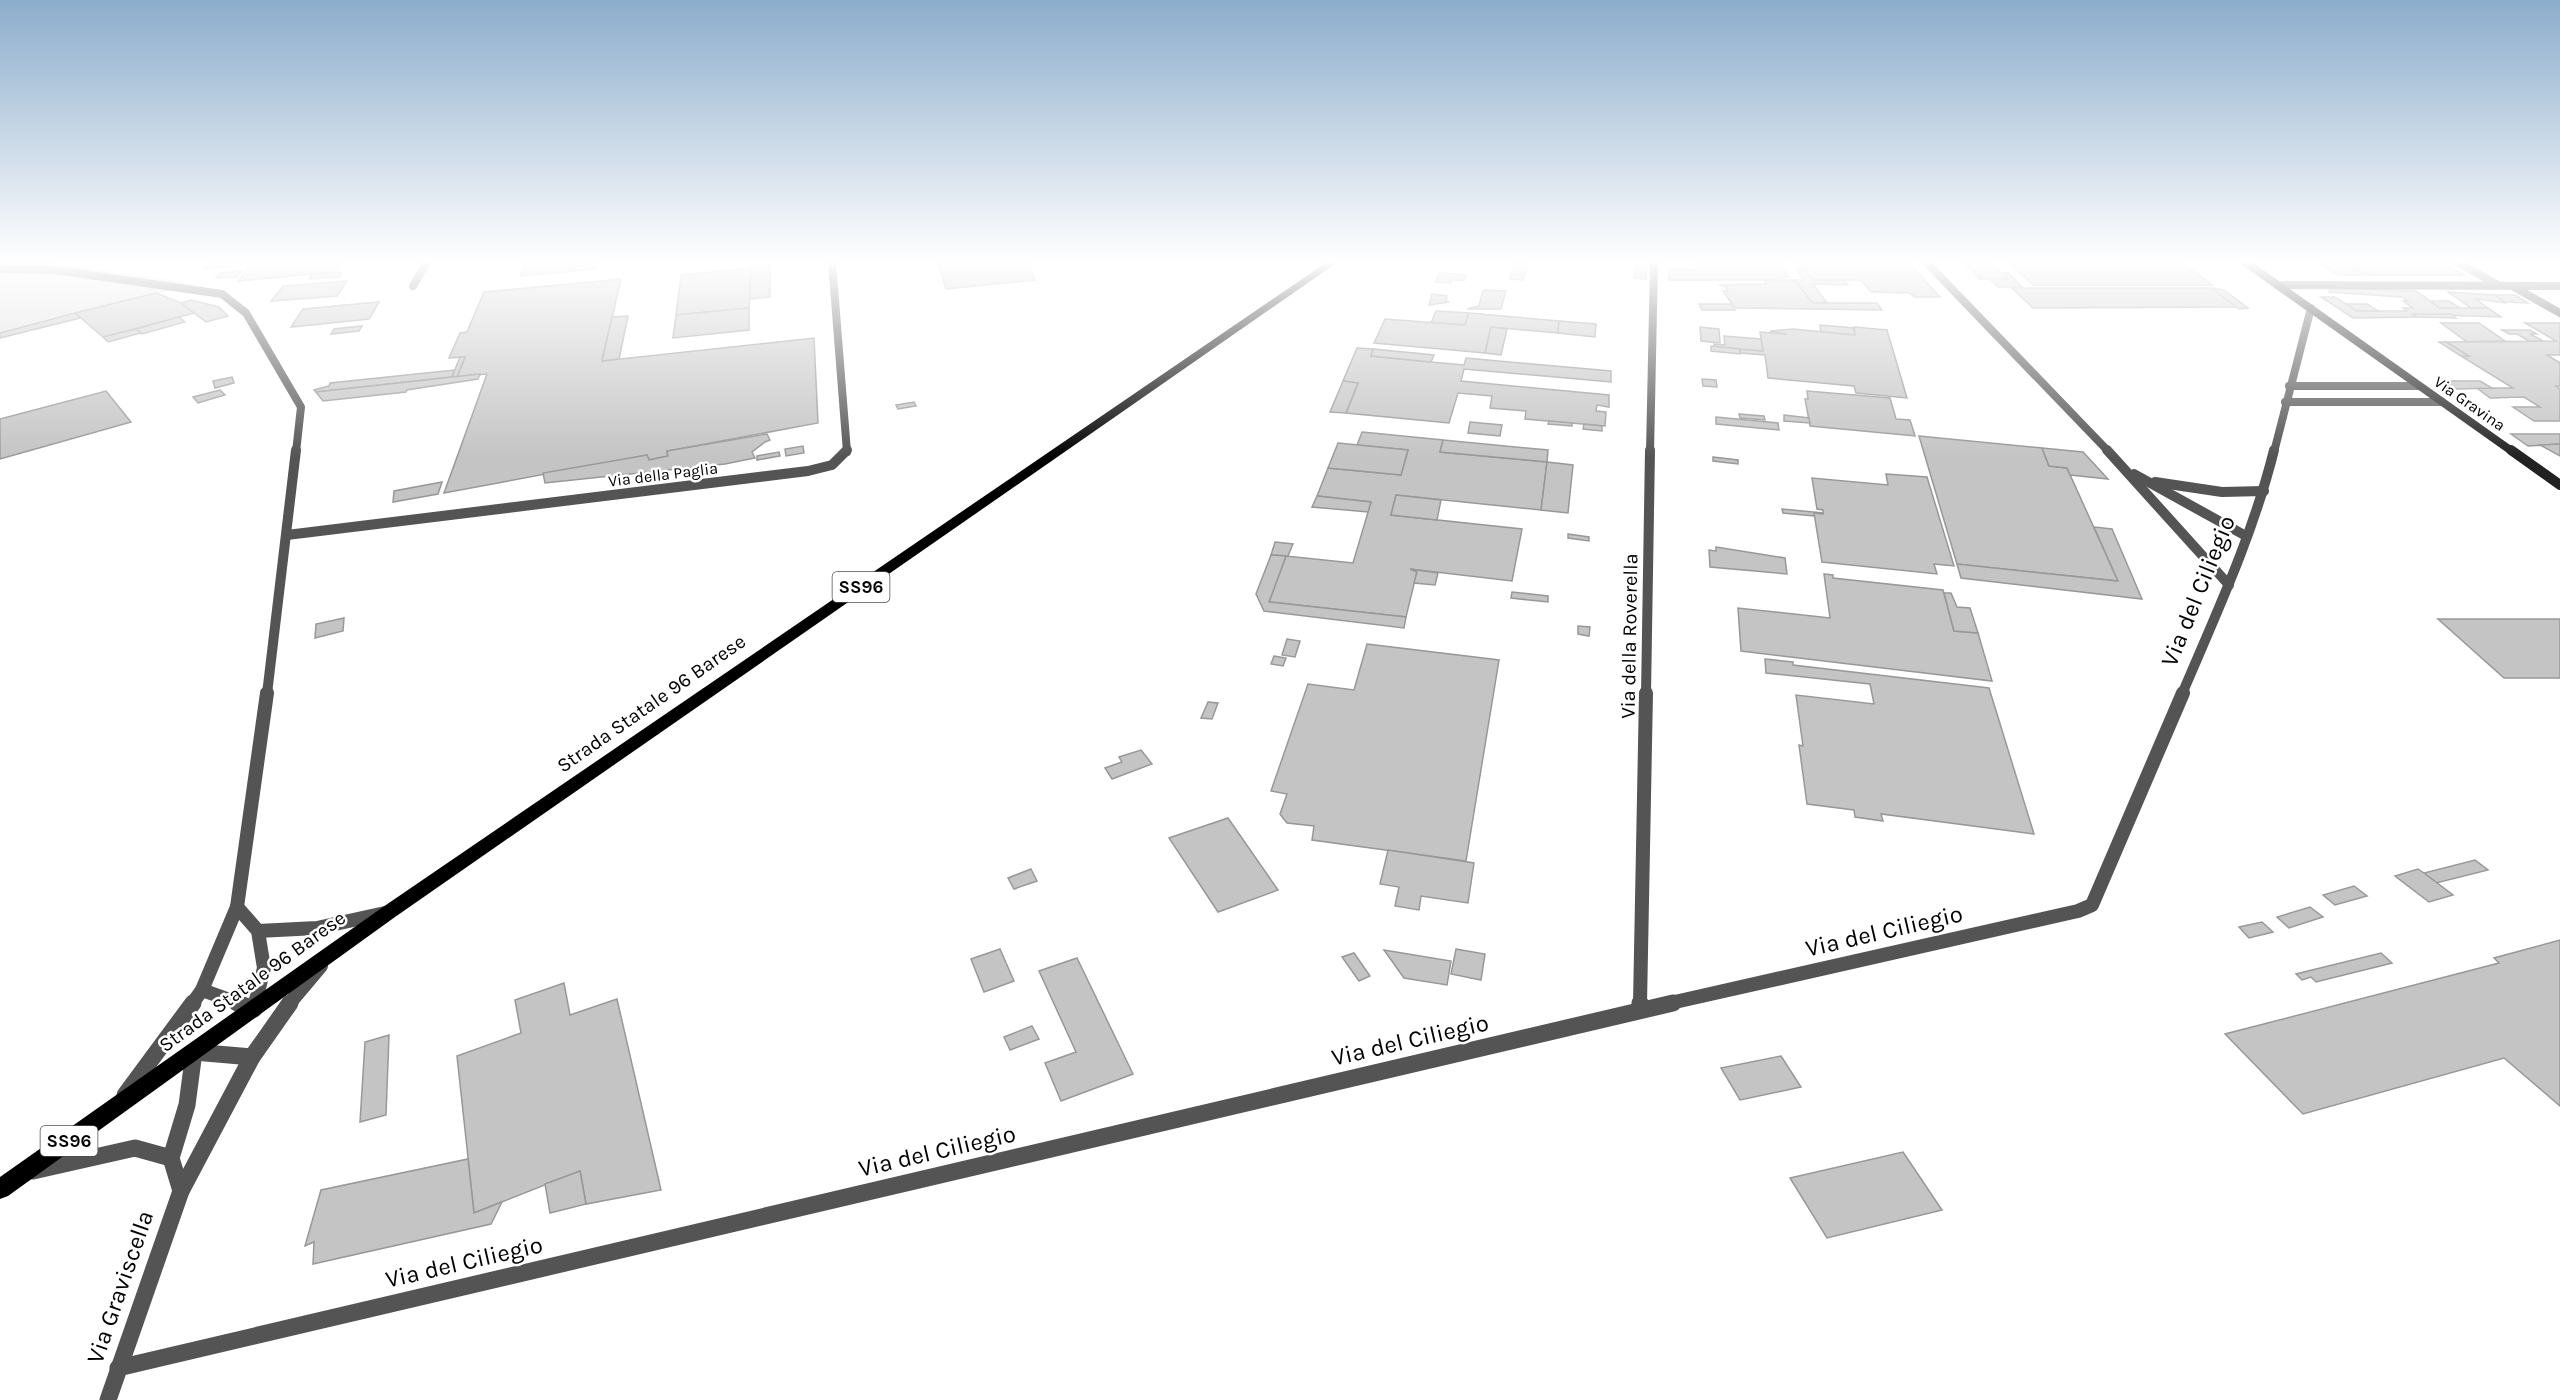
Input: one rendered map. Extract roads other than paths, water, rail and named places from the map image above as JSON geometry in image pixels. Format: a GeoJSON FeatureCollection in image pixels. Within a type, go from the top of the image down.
{"type":"FeatureCollection","features":[{"type":"Feature","properties":{"kind":"main road","name":"Strada Statale 96 Barese"},"geometry":{"type":"LineString","coordinates":[[0,1189],[389,912],[1238,327]]}},
{"type":"Feature","properties":{"kind":"main road","name":"Via Gravina"},"geometry":{"type":"LineString","coordinates":[[2338,327],[2560,485]]}},
{"type":"Feature","properties":{"kind":"street"},"geometry":{"type":"LineString","coordinates":[[115,1109],[202,990],[237,907],[287,535],[301,407],[254,327]]}},
{"type":"Feature","properties":{"kind":"street","name":"Via della Paglia"},"geometry":{"type":"LineString","coordinates":[[287,535],[808,471],[832,465],[847,452],[837,327]]}},
{"type":"Feature","properties":{"kind":"street","name":"Via della Roverella"},"geometry":{"type":"LineString","coordinates":[[1640,1010],[1653,327]]}},
{"type":"Feature","properties":{"kind":"street"},"geometry":{"type":"LineString","coordinates":[[1989,327],[2125,469],[2229,585]]}},
{"type":"Feature","properties":{"kind":"street","name":"Via del Ciliegio"},"geometry":{"type":"LineString","coordinates":[[118,1368],[1640,1010],[2067,914],[2092,905],[2229,585],[2264,491],[2306,327]]}},
{"type":"Feature","properties":{"kind":"street"},"geometry":{"type":"LineString","coordinates":[[2287,394],[2419,386]]}},
{"type":"Feature","properties":{"kind":"street"},"geometry":{"type":"LineString","coordinates":[[2287,394],[2442,402]]}},
{"type":"Feature","properties":{"kind":"street"},"geometry":{"type":"LineString","coordinates":[[2125,469],[2246,536]]}},
{"type":"Feature","properties":{"kind":"street"},"geometry":{"type":"LineString","coordinates":[[2145,480],[2222,492],[2264,491]]}},
{"type":"Feature","properties":{"kind":"street"},"geometry":{"type":"LineString","coordinates":[[202,990],[254,1009],[264,968],[258,931],[237,907]]}},
{"type":"Feature","properties":{"kind":"street"},"geometry":{"type":"LineString","coordinates":[[258,931],[317,928],[389,912]]}},
{"type":"Feature","properties":{"kind":"street","name":"Via Graviscella"},"geometry":{"type":"LineString","coordinates":[[108,1400],[180,1191],[252,1057],[290,1003],[333,952]]}},
{"type":"Feature","properties":{"kind":"street"},"geometry":{"type":"LineString","coordinates":[[180,1191],[171,1158],[187,1106],[194,1052],[252,1057]]}},
{"type":"Feature","properties":{"kind":"street"},"geometry":{"type":"LineString","coordinates":[[23,1173],[135,1148],[171,1158]]}}]}
